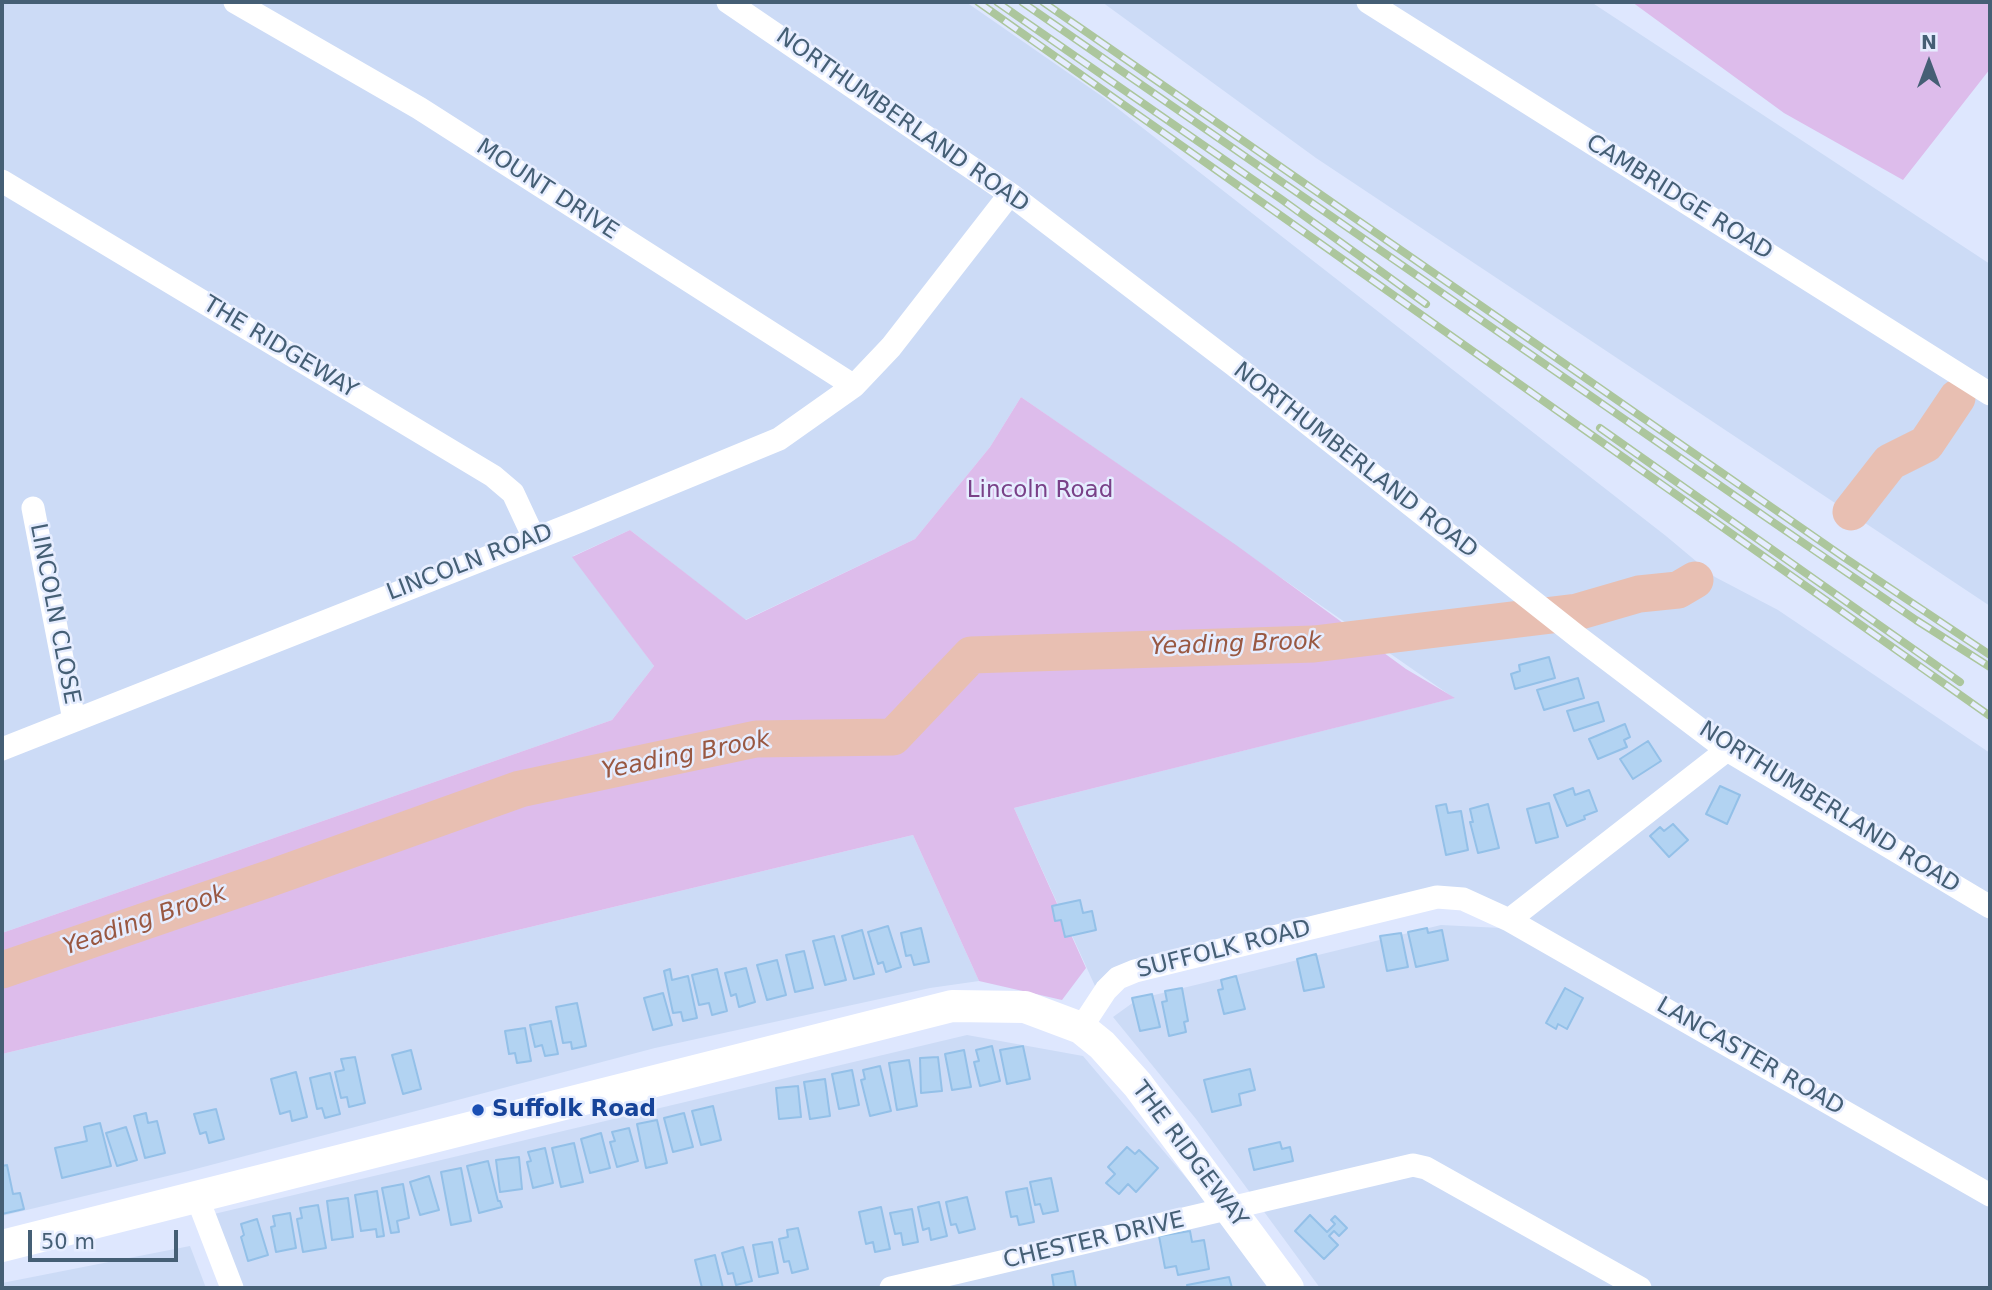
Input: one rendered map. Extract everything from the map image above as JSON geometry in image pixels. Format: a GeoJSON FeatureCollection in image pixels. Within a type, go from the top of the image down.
{"type":"FeatureCollection","features":[{"type":"Feature","properties":{"kind":"street","name":"MOUNT DRIVE"},"geometry":{"type":"LineString","coordinates":[[235,2],[419,108],[854,386]]}},
{"type":"Feature","properties":{"kind":"street","name":"NORTHUMBERLAND ROAD"},"geometry":{"type":"LineString","coordinates":[[729,2],[1010,194],[1234,365],[1727,750],[1990,907]]}},
{"type":"Feature","properties":{"kind":"street","name":"CAMBRIDGE ROAD"},"geometry":{"type":"LineString","coordinates":[[1368,2],[1990,394]]}},
{"type":"Feature","properties":{"kind":"street","name":"THE RIDGEWAY"},"geometry":{"type":"LineString","coordinates":[[2,181],[493,475],[513,493],[534,537]]}},
{"type":"Feature","properties":{"kind":"street","name":"LINCOLN ROAD"},"geometry":{"type":"LineString","coordinates":[[2,749],[779,439],[854,386],[891,347],[1010,194]]}},
{"type":"Feature","properties":{"kind":"street","name":"LINCOLN CLOSE"},"geometry":{"type":"LineString","coordinates":[[33,508],[74,720]]}},
{"type":"Feature","properties":{"kind":"street"},"geometry":{"type":"LineString","coordinates":[[1509,920],[1727,750]]}},
{"type":"Feature","properties":{"kind":"street","name":"SUFFOLK ROAD"},"geometry":{"type":"LineString","coordinates":[[1081,1028],[1106,990],[1118,978],[1135,971],[1437,897],[1464,899],[1509,920]]}},
{"type":"Feature","properties":{"kind":"street","name":"LANCASTER ROAD"},"geometry":{"type":"LineString","coordinates":[[1509,920],[1990,1195]]}},
{"type":"Feature","properties":{"kind":"street"},"geometry":{"type":"LineString","coordinates":[[2,1247],[952,1006],[1025,1006],[1081,1028]]}},
{"type":"Feature","properties":{"kind":"street","name":"THE RIDGEWAY"},"geometry":{"type":"LineString","coordinates":[[1081,1028],[1102,1045],[1138,1085],[1288,1288]]}},
{"type":"Feature","properties":{"kind":"street","name":"CHESTER DRIVE"},"geometry":{"type":"LineString","coordinates":[[891,1288],[1413,1165],[1426,1168],[1640,1288]]}},
{"type":"Feature","properties":{"kind":"street"},"geometry":{"type":"LineString","coordinates":[[197,1197],[232,1288]]}},
{"type":"Feature","properties":{"kind":"shaded area"},"geometry":{"type":"Polygon","coordinates":[[[2,2],[966,2],[1103,97],[1715,577],[1778,610],[1990,753],[1990,1288],[1320,1288],[1196,1119],[1113,1017],[1138,999],[1441,925],[1501,928],[1443,900],[1095,986],[1014,808],[1454,698],[1021,397],[990,447],[915,539],[745,620],[630,530],[573,556],[654,666],[612,720],[2,933],[2,2]],[[1599,647],[1575,649],[1720,756],[1729,758],[1599,647]]]}},
{"type":"Feature","properties":{"kind":"shaded area"},"geometry":{"type":"Polygon","coordinates":[[[1102,2],[1591,2],[1990,264],[1990,606],[1316,158],[1102,2]]]}},
{"type":"Feature","properties":{"kind":"shaded area"},"geometry":{"type":"Polygon","coordinates":[[[913,835],[979,981],[930,988],[655,1048],[188,1171],[2,1216],[2,1054],[913,835]]]}},
{"type":"Feature","properties":{"kind":"shaded area"},"geometry":{"type":"Polygon","coordinates":[[[967,1035],[1083,1056],[1205,1200],[1273,1288],[241,1288],[214,1214],[967,1035]]]}},
{"type":"Feature","properties":{"kind":"shaded area"},"geometry":{"type":"Polygon","coordinates":[[[190,1246],[206,1288],[2,1288],[2,1283],[190,1246]]]}},
{"type":"Feature","properties":{"kind":"green space"},"geometry":{"type":"Polygon","coordinates":[[[1632,2],[1990,2],[1990,69],[1903,180],[1784,113],[1632,2]]]}},
{"type":"Feature","properties":{"kind":"green space","name":"Lincoln Road"},"geometry":{"type":"Polygon","coordinates":[[[1021,397],[1236,545],[1406,669],[1455,698],[1014,808],[1086,968],[1062,1000],[979,981],[913,835],[2,1054],[2,933],[612,720],[654,666],[572,557],[630,530],[746,620],[915,539],[990,447],[1021,397]]]}},
{"type":"Feature","properties":{"kind":"building"},"geometry":{"type":"Polygon","coordinates":[[[1549,657],[1555,678],[1515,689],[1511,674],[1520,671],[1519,665],[1549,657]]]}},
{"type":"Feature","properties":{"kind":"building"},"geometry":{"type":"Polygon","coordinates":[[[1578,678],[1584,698],[1544,710],[1537,690],[1578,678]]]}},
{"type":"Feature","properties":{"kind":"building"},"geometry":{"type":"Polygon","coordinates":[[[1598,702],[1604,721],[1574,731],[1567,711],[1598,702]]]}},
{"type":"Feature","properties":{"kind":"building"},"geometry":{"type":"Polygon","coordinates":[[[1625,724],[1630,737],[1624,740],[1627,747],[1598,759],[1589,739],[1625,724]]]}},
{"type":"Feature","properties":{"kind":"building"},"geometry":{"type":"Polygon","coordinates":[[[1648,741],[1661,761],[1633,779],[1620,759],[1648,741]]]}},
{"type":"Feature","properties":{"kind":"building"},"geometry":{"type":"Polygon","coordinates":[[[1720,786],[1740,795],[1727,824],[1706,814],[1720,786]]]}},
{"type":"Feature","properties":{"kind":"building"},"geometry":{"type":"Polygon","coordinates":[[[1573,788],[1575,795],[1589,790],[1597,811],[1567,826],[1554,795],[1573,788]]]}},
{"type":"Feature","properties":{"kind":"building"},"geometry":{"type":"Polygon","coordinates":[[[1549,803],[1558,837],[1536,843],[1527,809],[1549,803]]]}},
{"type":"Feature","properties":{"kind":"building"},"geometry":{"type":"Polygon","coordinates":[[[1446,804],[1448,813],[1461,811],[1468,850],[1446,855],[1436,806],[1446,804]]]}},
{"type":"Feature","properties":{"kind":"building"},"geometry":{"type":"Polygon","coordinates":[[[1488,804],[1499,848],[1478,853],[1470,822],[1473,822],[1470,809],[1488,804]]]}},
{"type":"Feature","properties":{"kind":"building"},"geometry":{"type":"Polygon","coordinates":[[[1673,824],[1688,840],[1669,857],[1650,836],[1660,827],[1664,831],[1673,824]]]}},
{"type":"Feature","properties":{"kind":"building"},"geometry":{"type":"Polygon","coordinates":[[[1080,900],[1083,913],[1092,911],[1096,930],[1065,937],[1061,920],[1055,921],[1052,906],[1080,900]]]}},
{"type":"Feature","properties":{"kind":"building"},"geometry":{"type":"Polygon","coordinates":[[[888,926],[901,967],[886,972],[883,962],[878,964],[868,932],[888,926]]]}},
{"type":"Feature","properties":{"kind":"building"},"geometry":{"type":"Polygon","coordinates":[[[921,928],[929,962],[914,965],[911,955],[906,956],[901,933],[921,928]]]}},
{"type":"Feature","properties":{"kind":"building"},"geometry":{"type":"Polygon","coordinates":[[[1427,928],[1428,933],[1442,930],[1448,960],[1416,967],[1408,932],[1427,928]]]}},
{"type":"Feature","properties":{"kind":"building"},"geometry":{"type":"Polygon","coordinates":[[[862,930],[874,974],[854,979],[842,936],[862,930]]]}},
{"type":"Feature","properties":{"kind":"building"},"geometry":{"type":"Polygon","coordinates":[[[1401,933],[1408,967],[1387,971],[1380,936],[1401,933]]]}},
{"type":"Feature","properties":{"kind":"building"},"geometry":{"type":"Polygon","coordinates":[[[834,936],[846,980],[825,985],[813,941],[834,936]]]}},
{"type":"Feature","properties":{"kind":"building"},"geometry":{"type":"Polygon","coordinates":[[[804,951],[813,988],[795,992],[786,955],[804,951]]]}},
{"type":"Feature","properties":{"kind":"building"},"geometry":{"type":"Polygon","coordinates":[[[1316,954],[1324,987],[1304,991],[1297,959],[1316,954]]]}},
{"type":"Feature","properties":{"kind":"building"},"geometry":{"type":"Polygon","coordinates":[[[777,960],[786,995],[767,1000],[757,965],[777,960]]]}},
{"type":"Feature","properties":{"kind":"building"},"geometry":{"type":"Polygon","coordinates":[[[746,968],[755,1002],[739,1007],[736,994],[731,996],[725,973],[746,968]]]}},
{"type":"Feature","properties":{"kind":"building"},"geometry":{"type":"Polygon","coordinates":[[[670,969],[672,980],[688,976],[697,1018],[683,1021],[681,1012],[673,1013],[664,971],[670,969]]]}},
{"type":"Feature","properties":{"kind":"building"},"geometry":{"type":"Polygon","coordinates":[[[717,969],[727,1011],[712,1015],[709,1003],[699,1005],[692,975],[717,969]]]}},
{"type":"Feature","properties":{"kind":"building"},"geometry":{"type":"Polygon","coordinates":[[[1236,976],[1245,1009],[1224,1014],[1218,990],[1223,989],[1221,980],[1236,976]]]}},
{"type":"Feature","properties":{"kind":"building"},"geometry":{"type":"Polygon","coordinates":[[[1182,988],[1188,1021],[1184,1022],[1186,1032],[1169,1036],[1162,1002],[1167,1001],[1165,991],[1182,988]]]}},
{"type":"Feature","properties":{"kind":"building"},"geometry":{"type":"Polygon","coordinates":[[[1565,988],[1583,998],[1567,1029],[1558,1024],[1556,1029],[1546,1023],[1565,988]]]}},
{"type":"Feature","properties":{"kind":"building"},"geometry":{"type":"Polygon","coordinates":[[[663,993],[672,1025],[653,1030],[644,998],[663,993]]]}},
{"type":"Feature","properties":{"kind":"building"},"geometry":{"type":"Polygon","coordinates":[[[1152,994],[1160,1027],[1140,1031],[1132,998],[1152,994]]]}},
{"type":"Feature","properties":{"kind":"building"},"geometry":{"type":"Polygon","coordinates":[[[577,1003],[586,1046],[572,1049],[571,1042],[563,1043],[556,1007],[577,1003]]]}},
{"type":"Feature","properties":{"kind":"building"},"geometry":{"type":"Polygon","coordinates":[[[551,1021],[558,1054],[545,1056],[542,1045],[535,1047],[530,1025],[551,1021]]]}},
{"type":"Feature","properties":{"kind":"building"},"geometry":{"type":"Polygon","coordinates":[[[525,1028],[531,1061],[517,1063],[515,1053],[509,1054],[505,1031],[525,1028]]]}},
{"type":"Feature","properties":{"kind":"building"},"geometry":{"type":"Polygon","coordinates":[[[992,1046],[1000,1081],[980,1086],[974,1062],[979,1061],[976,1050],[992,1046]]]}},
{"type":"Feature","properties":{"kind":"building"},"geometry":{"type":"Polygon","coordinates":[[[1023,1046],[1030,1079],[1007,1084],[1000,1050],[1023,1046]]]}},
{"type":"Feature","properties":{"kind":"building"},"geometry":{"type":"Polygon","coordinates":[[[411,1050],[421,1089],[403,1094],[392,1055],[411,1050]]]}},
{"type":"Feature","properties":{"kind":"building"},"geometry":{"type":"Polygon","coordinates":[[[964,1050],[971,1087],[952,1090],[945,1054],[964,1050]]]}},
{"type":"Feature","properties":{"kind":"building"},"geometry":{"type":"Polygon","coordinates":[[[355,1057],[365,1103],[349,1107],[347,1097],[341,1098],[335,1072],[344,1070],[341,1059],[355,1057]]]}},
{"type":"Feature","properties":{"kind":"building"},"geometry":{"type":"Polygon","coordinates":[[[938,1057],[942,1091],[921,1093],[920,1058],[938,1057]]]}},
{"type":"Feature","properties":{"kind":"building"},"geometry":{"type":"Polygon","coordinates":[[[909,1060],[917,1106],[897,1110],[889,1063],[909,1060]]]}},
{"type":"Feature","properties":{"kind":"building"},"geometry":{"type":"Polygon","coordinates":[[[880,1066],[891,1111],[870,1116],[861,1080],[865,1079],[863,1070],[880,1066]]]}},
{"type":"Feature","properties":{"kind":"building"},"geometry":{"type":"Polygon","coordinates":[[[1250,1069],[1255,1090],[1239,1094],[1241,1105],[1212,1112],[1204,1080],[1250,1069]]]}},
{"type":"Feature","properties":{"kind":"building"},"geometry":{"type":"Polygon","coordinates":[[[852,1070],[859,1105],[839,1109],[832,1074],[852,1070]]]}},
{"type":"Feature","properties":{"kind":"building"},"geometry":{"type":"Polygon","coordinates":[[[296,1072],[307,1117],[292,1121],[290,1111],[280,1114],[271,1079],[296,1072]]]}},
{"type":"Feature","properties":{"kind":"building"},"geometry":{"type":"Polygon","coordinates":[[[330,1073],[340,1114],[325,1118],[322,1108],[317,1109],[310,1078],[330,1073]]]}},
{"type":"Feature","properties":{"kind":"building"},"geometry":{"type":"Polygon","coordinates":[[[825,1079],[830,1116],[810,1119],[804,1082],[825,1079]]]}},
{"type":"Feature","properties":{"kind":"building"},"geometry":{"type":"Polygon","coordinates":[[[798,1086],[801,1117],[779,1119],[776,1088],[798,1086]]]}},
{"type":"Feature","properties":{"kind":"building"},"geometry":{"type":"Polygon","coordinates":[[[713,1106],[721,1140],[701,1145],[692,1111],[713,1106]]]}},
{"type":"Feature","properties":{"kind":"building"},"geometry":{"type":"Polygon","coordinates":[[[216,1109],[224,1139],[209,1143],[206,1132],[200,1134],[194,1114],[216,1109]]]}},
{"type":"Feature","properties":{"kind":"building"},"geometry":{"type":"Polygon","coordinates":[[[146,1113],[148,1123],[157,1121],[165,1153],[145,1158],[134,1116],[146,1113]]]}},
{"type":"Feature","properties":{"kind":"building"},"geometry":{"type":"Polygon","coordinates":[[[684,1113],[693,1147],[673,1152],[664,1118],[684,1113]]]}},
{"type":"Feature","properties":{"kind":"building"},"geometry":{"type":"Polygon","coordinates":[[[657,1120],[667,1163],[646,1168],[637,1124],[657,1120]]]}},
{"type":"Feature","properties":{"kind":"building"},"geometry":{"type":"Polygon","coordinates":[[[100,1123],[111,1166],[62,1178],[55,1148],[87,1141],[84,1127],[100,1123]]]}},
{"type":"Feature","properties":{"kind":"building"},"geometry":{"type":"Polygon","coordinates":[[[126,1127],[137,1160],[117,1166],[106,1133],[126,1127]]]}},
{"type":"Feature","properties":{"kind":"building"},"geometry":{"type":"Polygon","coordinates":[[[629,1128],[638,1161],[617,1167],[610,1142],[615,1141],[612,1132],[629,1128]]]}},
{"type":"Feature","properties":{"kind":"building"},"geometry":{"type":"Polygon","coordinates":[[[601,1133],[610,1168],[590,1173],[581,1139],[601,1133]]]}},
{"type":"Feature","properties":{"kind":"building"},"geometry":{"type":"Polygon","coordinates":[[[1280,1142],[1282,1149],[1290,1147],[1293,1161],[1254,1170],[1249,1149],[1280,1142]]]}},
{"type":"Feature","properties":{"kind":"building"},"geometry":{"type":"Polygon","coordinates":[[[574,1143],[583,1182],[561,1187],[552,1148],[574,1143]]]}},
{"type":"Feature","properties":{"kind":"building"},"geometry":{"type":"Polygon","coordinates":[[[1127,1147],[1135,1154],[1139,1150],[1158,1168],[1136,1192],[1128,1184],[1119,1194],[1106,1183],[1115,1174],[1108,1167],[1127,1147]]]}},
{"type":"Feature","properties":{"kind":"building"},"geometry":{"type":"Polygon","coordinates":[[[545,1148],[553,1183],[533,1188],[527,1162],[531,1161],[528,1152],[545,1148]]]}},
{"type":"Feature","properties":{"kind":"building"},"geometry":{"type":"Polygon","coordinates":[[[519,1157],[522,1189],[500,1192],[496,1160],[519,1157]]]}},
{"type":"Feature","properties":{"kind":"building"},"geometry":{"type":"Polygon","coordinates":[[[488,1161],[502,1207],[479,1213],[467,1166],[488,1161]]]}},
{"type":"Feature","properties":{"kind":"building"},"geometry":{"type":"Polygon","coordinates":[[[7,1165],[13,1194],[20,1193],[24,1209],[2,1214],[2,1166],[7,1165]]]}},
{"type":"Feature","properties":{"kind":"building"},"geometry":{"type":"Polygon","coordinates":[[[461,1168],[471,1221],[451,1225],[441,1172],[461,1168]]]}},
{"type":"Feature","properties":{"kind":"building"},"geometry":{"type":"Polygon","coordinates":[[[429,1176],[439,1210],[420,1215],[410,1182],[429,1176]]]}},
{"type":"Feature","properties":{"kind":"building"},"geometry":{"type":"Polygon","coordinates":[[[1051,1178],[1058,1211],[1043,1214],[1040,1204],[1035,1205],[1030,1182],[1051,1178]]]}},
{"type":"Feature","properties":{"kind":"building"},"geometry":{"type":"Polygon","coordinates":[[[403,1184],[409,1218],[397,1221],[399,1232],[391,1233],[382,1188],[403,1184]]]}},
{"type":"Feature","properties":{"kind":"building"},"geometry":{"type":"Polygon","coordinates":[[[1027,1188],[1034,1222],[1019,1225],[1017,1216],[1011,1217],[1006,1192],[1027,1188]]]}},
{"type":"Feature","properties":{"kind":"building"},"geometry":{"type":"Polygon","coordinates":[[[377,1191],[384,1236],[377,1237],[376,1229],[361,1231],[355,1195],[377,1191]]]}},
{"type":"Feature","properties":{"kind":"building"},"geometry":{"type":"Polygon","coordinates":[[[967,1197],[975,1229],[959,1233],[956,1224],[951,1225],[946,1202],[967,1197]]]}},
{"type":"Feature","properties":{"kind":"building"},"geometry":{"type":"Polygon","coordinates":[[[348,1198],[353,1237],[332,1240],[327,1201],[348,1198]]]}},
{"type":"Feature","properties":{"kind":"building"},"geometry":{"type":"Polygon","coordinates":[[[939,1202],[947,1236],[931,1240],[929,1228],[923,1230],[918,1207],[939,1202]]]}},
{"type":"Feature","properties":{"kind":"building"},"geometry":{"type":"Polygon","coordinates":[[[318,1205],[326,1248],[303,1252],[297,1219],[302,1218],[300,1208],[318,1205]]]}},
{"type":"Feature","properties":{"kind":"building"},"geometry":{"type":"Polygon","coordinates":[[[881,1207],[890,1249],[875,1252],[873,1242],[866,1244],[859,1212],[881,1207]]]}},
{"type":"Feature","properties":{"kind":"building"},"geometry":{"type":"Polygon","coordinates":[[[912,1209],[918,1242],[903,1245],[901,1233],[895,1234],[890,1213],[912,1209]]]}},
{"type":"Feature","properties":{"kind":"building"},"geometry":{"type":"Polygon","coordinates":[[[290,1213],[296,1248],[276,1252],[271,1227],[275,1226],[273,1216],[290,1213]]]}},
{"type":"Feature","properties":{"kind":"building"},"geometry":{"type":"Polygon","coordinates":[[[1310,1215],[1327,1232],[1335,1224],[1331,1220],[1335,1216],[1347,1228],[1339,1236],[1334,1231],[1329,1236],[1338,1245],[1324,1259],[1295,1231],[1310,1215]]]}},
{"type":"Feature","properties":{"kind":"building"},"geometry":{"type":"Polygon","coordinates":[[[257,1219],[268,1255],[248,1261],[241,1237],[244,1235],[241,1224],[257,1219]]]}},
{"type":"Feature","properties":{"kind":"building"},"geometry":{"type":"Polygon","coordinates":[[[798,1228],[808,1269],[792,1273],[789,1261],[784,1262],[779,1239],[788,1237],[787,1230],[798,1228]]]}},
{"type":"Feature","properties":{"kind":"building"},"geometry":{"type":"Polygon","coordinates":[[[1190,1231],[1192,1242],[1204,1240],[1209,1269],[1178,1275],[1176,1266],[1165,1268],[1159,1236],[1190,1231]]]}},
{"type":"Feature","properties":{"kind":"building"},"geometry":{"type":"Polygon","coordinates":[[[772,1242],[778,1273],[759,1277],[753,1245],[772,1242]]]}},
{"type":"Feature","properties":{"kind":"building"},"geometry":{"type":"Polygon","coordinates":[[[743,1247],[752,1281],[736,1285],[733,1273],[728,1274],[722,1253],[743,1247]]]}},
{"type":"Feature","properties":{"kind":"building"},"geometry":{"type":"Polygon","coordinates":[[[715,1255],[723,1288],[702,1288],[695,1260],[715,1255]]]}},
{"type":"Feature","properties":{"kind":"building"},"geometry":{"type":"Polygon","coordinates":[[[1073,1271],[1076,1288],[1054,1288],[1052,1275],[1073,1271]]]}},
{"type":"Feature","properties":{"kind":"building"},"geometry":{"type":"Polygon","coordinates":[[[1229,1277],[1232,1288],[1188,1288],[1187,1285],[1229,1277]]]}},
{"type":"Feature","properties":{"kind":"waterway","name":"Yeading Brook"},"geometry":{"type":"LineString","coordinates":[[1851,512],[1890,462],[1926,444],[1957,398]]}},
{"type":"Feature","properties":{"kind":"waterway","name":"Yeading Brook"},"geometry":{"type":"LineString","coordinates":[[2,970],[520,789],[756,739],[893,737],[971,655],[1314,644],[1577,612],[1639,594],[1678,590],[1695,580]]}},
{"type":"Feature","properties":{"kind":"railway"},"geometry":{"type":"LineString","coordinates":[[978,2],[1990,716]]}},
{"type":"Feature","properties":{"kind":"railway"},"geometry":{"type":"LineString","coordinates":[[997,2],[1281,199],[1426,304]]}},
{"type":"Feature","properties":{"kind":"railway"},"geometry":{"type":"LineString","coordinates":[[1022,2],[1767,518],[1990,667]]}},
{"type":"Feature","properties":{"kind":"railway"},"geometry":{"type":"LineString","coordinates":[[1043,2],[1842,556],[1990,655]]}},
{"type":"Feature","properties":{"kind":"railway"},"geometry":{"type":"LineString","coordinates":[[1600,428],[1960,682]]}},
{"type":"Feature","properties":{"kind":"place","name":"Suffolk Road"},"geometry":{"type":"Point","coordinates":[478,1110]}}]}
